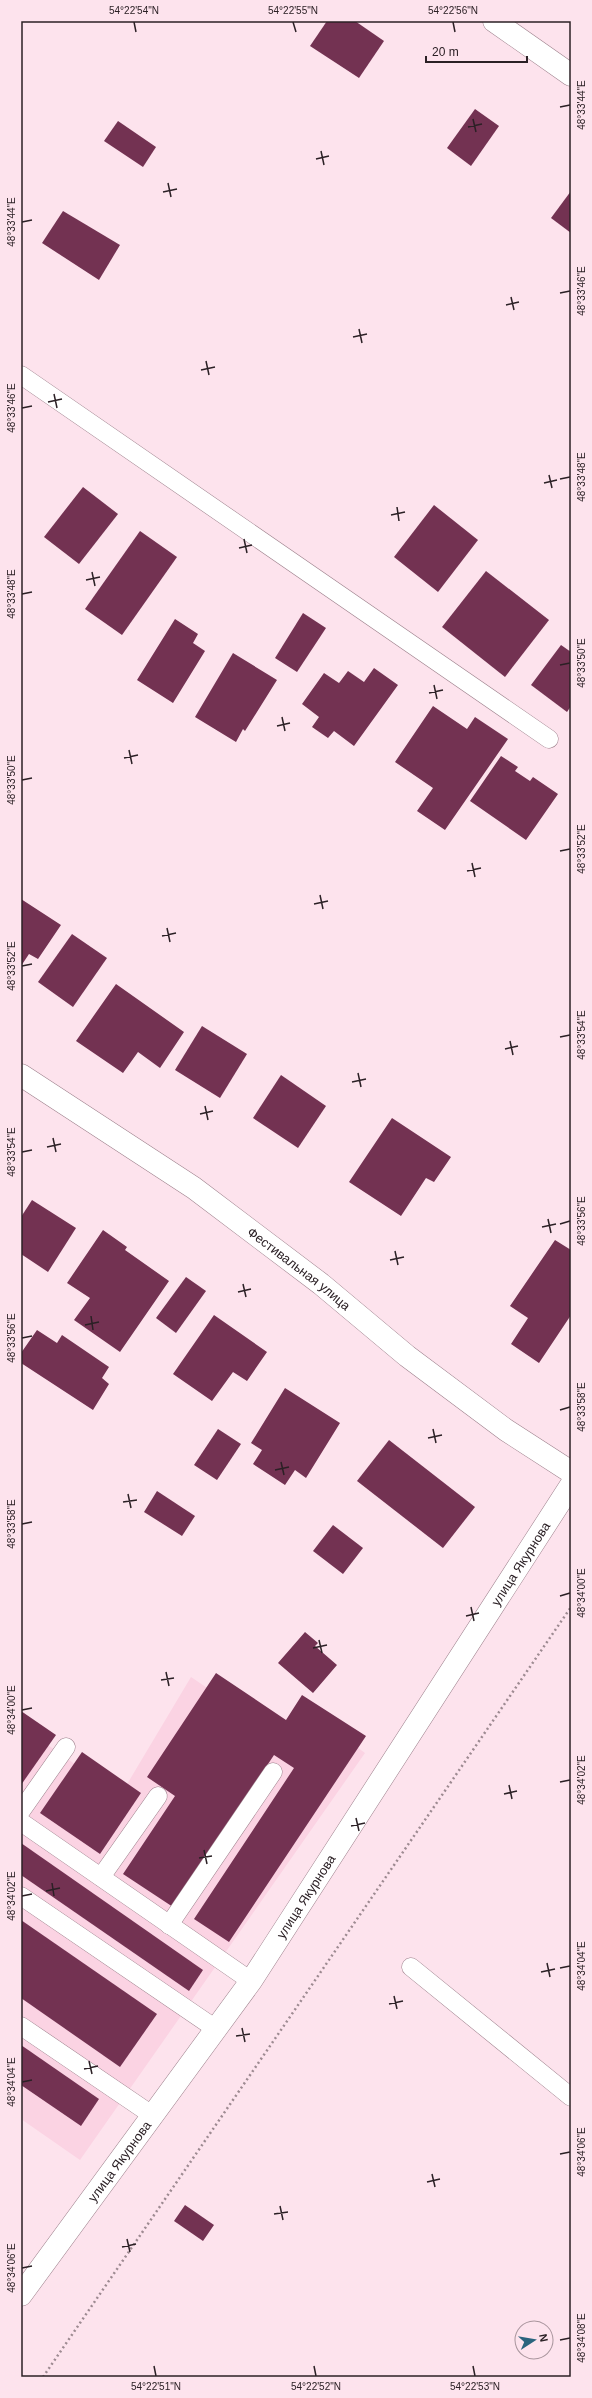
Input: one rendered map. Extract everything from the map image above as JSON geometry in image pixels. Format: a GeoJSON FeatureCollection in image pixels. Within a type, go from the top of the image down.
{"type":"FeatureCollection","features":[{"type":"Feature","properties":{"kind":"street"},"geometry":{"type":"LineString","coordinates":[[494,21],[571,75]]}},
{"type":"Feature","properties":{"kind":"street","name":"Фестивальная улица"},"geometry":{"type":"LineString","coordinates":[[21,1075],[194,1188],[314,1280],[413,1361],[506,1430],[571,1472]]}},
{"type":"Feature","properties":{"kind":"street","name":"улица Якурнова"},"geometry":{"type":"LineString","coordinates":[[21,2295],[251,1981],[571,1485]]}},
{"type":"Feature","properties":{"kind":"lane"},"geometry":{"type":"LineString","coordinates":[[21,375],[549,739]]}},
{"type":"Feature","properties":{"kind":"lane"},"geometry":{"type":"LineString","coordinates":[[21,1811],[66,1747]]}},
{"type":"Feature","properties":{"kind":"lane"},"geometry":{"type":"LineString","coordinates":[[169,1924],[273,1772]]}},
{"type":"Feature","properties":{"kind":"lane"},"geometry":{"type":"LineString","coordinates":[[101,1877],[158,1796]]}},
{"type":"Feature","properties":{"kind":"lane"},"geometry":{"type":"LineString","coordinates":[[21,1822],[251,1981]]}},
{"type":"Feature","properties":{"kind":"lane"},"geometry":{"type":"LineString","coordinates":[[21,1896],[216,2029]]}},
{"type":"Feature","properties":{"kind":"lane"},"geometry":{"type":"LineString","coordinates":[[411,1967],[571,2097]]}},
{"type":"Feature","properties":{"kind":"lane"},"geometry":{"type":"LineString","coordinates":[[21,2026],[152,2115]]}},
{"type":"Feature","properties":{"kind":"path"},"geometry":{"type":"LineString","coordinates":[[43,2377],[571,1607]]}},
{"type":"Feature","properties":{"kind":"shaded area"},"geometry":{"type":"Polygon","coordinates":[[[191,1677],[284,1740],[302,1707],[365,1753],[80,2160],[21,2119],[21,1726],[120,1796],[191,1677]]]}},
{"type":"Feature","properties":{"kind":"building"},"geometry":{"type":"Polygon","coordinates":[[[327,21],[355,21],[384,41],[359,78],[310,46],[327,21]]]}},
{"type":"Feature","properties":{"kind":"building"},"geometry":{"type":"Polygon","coordinates":[[[475,109],[499,126],[471,166],[447,148],[475,109]]]}},
{"type":"Feature","properties":{"kind":"building"},"geometry":{"type":"Polygon","coordinates":[[[118,121],[156,147],[143,167],[104,141],[118,121]]]}},
{"type":"Feature","properties":{"kind":"building"},"geometry":{"type":"Polygon","coordinates":[[[571,191],[571,233],[551,218],[571,191]]]}},
{"type":"Feature","properties":{"kind":"building"},"geometry":{"type":"Polygon","coordinates":[[[63,211],[120,245],[99,280],[42,243],[63,211]]]}},
{"type":"Feature","properties":{"kind":"building"},"geometry":{"type":"Polygon","coordinates":[[[83,487],[118,514],[79,564],[44,537],[83,487]]]}},
{"type":"Feature","properties":{"kind":"building"},"geometry":{"type":"Polygon","coordinates":[[[434,505],[478,540],[438,592],[394,557],[434,505]]]}},
{"type":"Feature","properties":{"kind":"building"},"geometry":{"type":"Polygon","coordinates":[[[140,531],[177,557],[122,635],[85,609],[140,531]]]}},
{"type":"Feature","properties":{"kind":"building"},"geometry":{"type":"Polygon","coordinates":[[[486,571],[549,620],[505,677],[442,627],[486,571]]]}},
{"type":"Feature","properties":{"kind":"building"},"geometry":{"type":"Polygon","coordinates":[[[303,613],[326,628],[297,672],[275,658],[303,613]]]}},
{"type":"Feature","properties":{"kind":"building"},"geometry":{"type":"Polygon","coordinates":[[[175,619],[198,634],[193,643],[205,651],[173,703],[137,680],[175,619]]]}},
{"type":"Feature","properties":{"kind":"building"},"geometry":{"type":"Polygon","coordinates":[[[561,645],[571,652],[571,706],[567,712],[531,685],[561,645]]]}},
{"type":"Feature","properties":{"kind":"building"},"geometry":{"type":"Polygon","coordinates":[[[233,653],[277,680],[245,731],[243,729],[236,742],[195,717],[233,653]]]}},
{"type":"Feature","properties":{"kind":"building"},"geometry":{"type":"Polygon","coordinates":[[[374,668],[398,685],[354,746],[334,731],[328,738],[312,727],[319,717],[302,704],[324,673],[339,683],[348,671],[364,682],[374,668]]]}},
{"type":"Feature","properties":{"kind":"building"},"geometry":{"type":"Polygon","coordinates":[[[433,706],[467,729],[475,717],[508,739],[445,830],[417,811],[433,788],[395,762],[433,706]]]}},
{"type":"Feature","properties":{"kind":"building"},"geometry":{"type":"Polygon","coordinates":[[[501,756],[518,767],[515,771],[530,781],[533,777],[558,794],[526,840],[470,801],[501,756]]]}},
{"type":"Feature","properties":{"kind":"building"},"geometry":{"type":"Polygon","coordinates":[[[21,899],[61,925],[38,959],[29,954],[21,966],[21,899]]]}},
{"type":"Feature","properties":{"kind":"building"},"geometry":{"type":"Polygon","coordinates":[[[72,934],[107,958],[73,1007],[38,982],[72,934]]]}},
{"type":"Feature","properties":{"kind":"building"},"geometry":{"type":"Polygon","coordinates":[[[116,984],[184,1032],[160,1068],[138,1052],[123,1073],[76,1041],[116,984]]]}},
{"type":"Feature","properties":{"kind":"building"},"geometry":{"type":"Polygon","coordinates":[[[202,1026],[247,1054],[220,1098],[175,1070],[202,1026]]]}},
{"type":"Feature","properties":{"kind":"building"},"geometry":{"type":"Polygon","coordinates":[[[281,1075],[326,1106],[298,1148],[253,1118],[281,1075]]]}},
{"type":"Feature","properties":{"kind":"building"},"geometry":{"type":"Polygon","coordinates":[[[392,1118],[451,1157],[434,1182],[426,1178],[401,1216],[349,1182],[392,1118]]]}},
{"type":"Feature","properties":{"kind":"building"},"geometry":{"type":"Polygon","coordinates":[[[32,1200],[76,1228],[48,1272],[21,1254],[21,1217],[32,1200]]]}},
{"type":"Feature","properties":{"kind":"building"},"geometry":{"type":"Polygon","coordinates":[[[103,1230],[127,1247],[125,1250],[169,1281],[120,1352],[74,1320],[90,1298],[67,1283],[103,1230]]]}},
{"type":"Feature","properties":{"kind":"building"},"geometry":{"type":"Polygon","coordinates":[[[555,1240],[571,1250],[571,1315],[539,1363],[511,1344],[528,1318],[510,1306],[555,1240]]]}},
{"type":"Feature","properties":{"kind":"building"},"geometry":{"type":"Polygon","coordinates":[[[186,1277],[206,1291],[176,1333],[156,1318],[186,1277]]]}},
{"type":"Feature","properties":{"kind":"building"},"geometry":{"type":"Polygon","coordinates":[[[214,1315],[267,1352],[247,1381],[233,1372],[212,1401],[173,1374],[214,1315]]]}},
{"type":"Feature","properties":{"kind":"building"},"geometry":{"type":"Polygon","coordinates":[[[37,1330],[57,1343],[62,1335],[109,1367],[102,1378],[109,1384],[93,1410],[21,1363],[21,1353],[37,1330]]]}},
{"type":"Feature","properties":{"kind":"building"},"geometry":{"type":"Polygon","coordinates":[[[285,1388],[340,1423],[306,1478],[295,1470],[285,1485],[253,1464],[262,1450],[251,1443],[285,1388]]]}},
{"type":"Feature","properties":{"kind":"building"},"geometry":{"type":"Polygon","coordinates":[[[218,1429],[241,1444],[217,1480],[194,1465],[218,1429]]]}},
{"type":"Feature","properties":{"kind":"building"},"geometry":{"type":"Polygon","coordinates":[[[389,1440],[475,1507],[443,1548],[357,1481],[389,1440]]]}},
{"type":"Feature","properties":{"kind":"building"},"geometry":{"type":"Polygon","coordinates":[[[157,1491],[195,1516],[182,1536],[144,1512],[157,1491]]]}},
{"type":"Feature","properties":{"kind":"building"},"geometry":{"type":"Polygon","coordinates":[[[333,1525],[363,1548],[343,1574],[313,1551],[333,1525]]]}},
{"type":"Feature","properties":{"kind":"building"},"geometry":{"type":"Polygon","coordinates":[[[305,1632],[318,1643],[315,1646],[337,1665],[313,1693],[278,1663],[305,1632]]]}},
{"type":"Feature","properties":{"kind":"building"},"geometry":{"type":"Polygon","coordinates":[[[216,1673],[286,1720],[302,1695],[366,1736],[229,1942],[194,1919],[294,1768],[274,1755],[173,1907],[123,1874],[175,1796],[147,1777],[216,1673]]]}},
{"type":"Feature","properties":{"kind":"building"},"geometry":{"type":"Polygon","coordinates":[[[21,1711],[56,1735],[21,1785],[21,1711]]]}},
{"type":"Feature","properties":{"kind":"building"},"geometry":{"type":"Polygon","coordinates":[[[82,1752],[141,1793],[100,1854],[40,1813],[82,1752]]]}},
{"type":"Feature","properties":{"kind":"building"},"geometry":{"type":"Polygon","coordinates":[[[21,1843],[203,1970],[189,1991],[21,1875],[21,1843]]]}},
{"type":"Feature","properties":{"kind":"building"},"geometry":{"type":"Polygon","coordinates":[[[21,1920],[157,2014],[120,2067],[21,1998],[21,1920]]]}},
{"type":"Feature","properties":{"kind":"building"},"geometry":{"type":"Polygon","coordinates":[[[21,2045],[99,2099],[81,2126],[21,2085],[21,2045]]]}},
{"type":"Feature","properties":{"kind":"building"},"geometry":{"type":"Polygon","coordinates":[[[185,2205],[214,2225],[203,2241],[174,2221],[185,2205]]]}}]}
